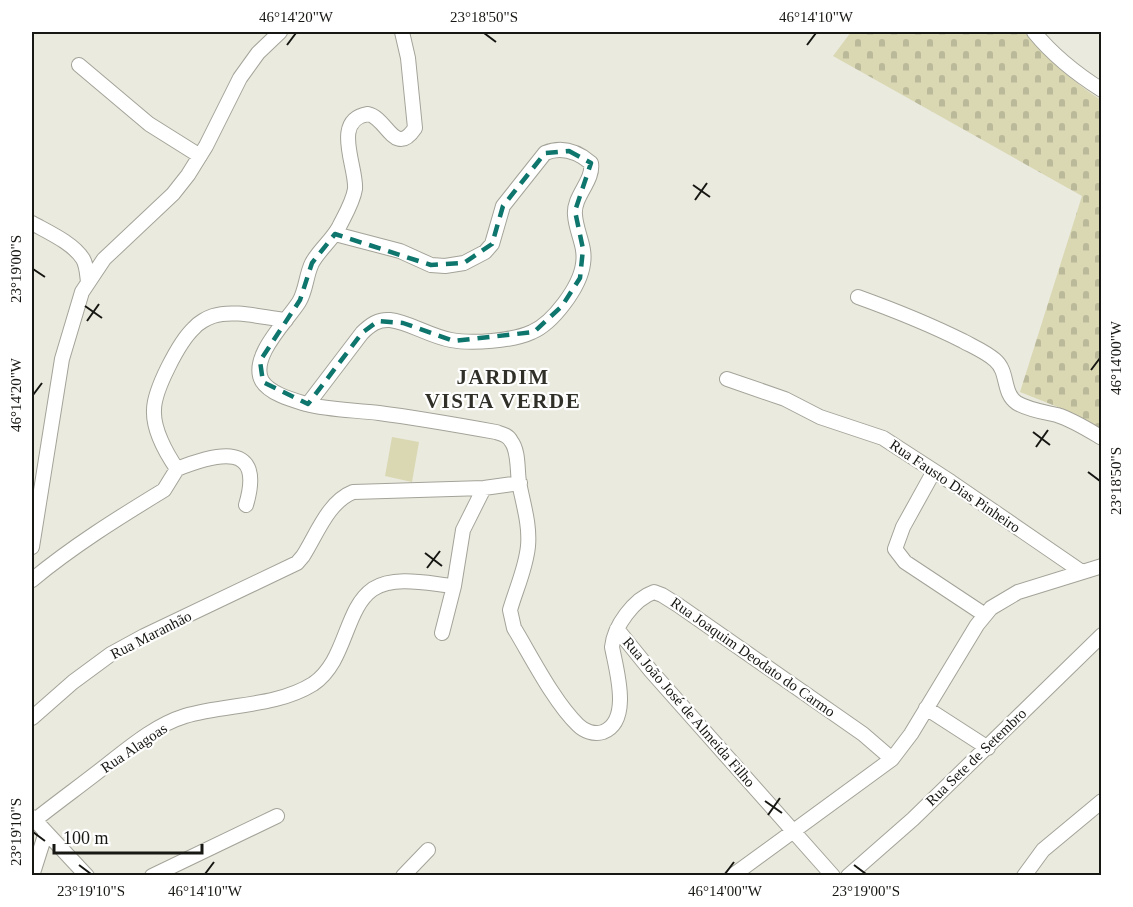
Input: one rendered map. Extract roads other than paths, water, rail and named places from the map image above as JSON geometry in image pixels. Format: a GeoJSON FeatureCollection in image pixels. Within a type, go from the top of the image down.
{"type":"FeatureCollection","features":[{"type":"Feature","properties":{"kind":"street"},"geometry":{"type":"LineString","coordinates":[[32,546],[62,359],[75,314],[88,282],[104,259],[172,194],[200,156],[240,78],[258,53],[279,32]]}},
{"type":"Feature","properties":{"kind":"street"},"geometry":{"type":"LineString","coordinates":[[402,32],[408,58],[415,128],[407,137],[396,138],[390,135],[380,120],[368,114],[357,118],[352,125],[348,138],[355,176],[355,191],[350,207],[335,234],[312,263],[300,300],[266,349],[260,361],[262,382],[269,389],[308,404],[410,417],[506,435],[514,446],[526,510],[528,548],[510,610],[514,628],[565,711],[579,726],[596,733],[604,732],[612,726],[620,705],[612,647],[617,629]]}},
{"type":"Feature","properties":{"kind":"street"},"geometry":{"type":"LineString","coordinates":[[1042,35],[1089,82],[1101,90]]}},
{"type":"Feature","properties":{"kind":"street"},"geometry":{"type":"LineString","coordinates":[[79,65],[149,124],[200,156]]}},
{"type":"Feature","properties":{"kind":"street"},"geometry":{"type":"LineString","coordinates":[[308,404],[350,347],[370,325],[378,321],[403,323],[439,338],[467,341],[520,337],[534,332],[547,322],[562,306],[580,278],[583,249],[575,211],[590,174],[591,163],[584,157],[569,151],[545,153],[503,206],[492,244],[486,252],[464,263],[445,266],[431,265],[400,251],[335,234]]}},
{"type":"Feature","properties":{"kind":"street"},"geometry":{"type":"LineString","coordinates":[[32,224],[70,246],[82,258],[86,266],[88,282]]}},
{"type":"Feature","properties":{"kind":"street"},"geometry":{"type":"LineString","coordinates":[[858,297],[923,321],[980,350],[1001,366],[1007,390],[1017,403],[1076,423],[1101,438]]}},
{"type":"Feature","properties":{"kind":"street"},"geometry":{"type":"LineString","coordinates":[[177,469],[160,436],[154,410],[161,382],[186,338],[203,322],[223,314],[286,320]]}},
{"type":"Feature","properties":{"kind":"street","name":"Rua Fausto Dias Pinheiro"},"geometry":{"type":"LineString","coordinates":[[727,379],[785,399],[820,417],[883,438],[1082,572]]}},
{"type":"Feature","properties":{"kind":"street"},"geometry":{"type":"LineString","coordinates":[[32,580],[57,559],[114,520],[164,490],[177,469],[201,459],[228,457],[241,460],[249,466],[251,482],[246,505]]}},
{"type":"Feature","properties":{"kind":"street"},"geometry":{"type":"LineString","coordinates":[[934,471],[903,527],[895,549],[905,562],[985,615]]}},
{"type":"Feature","properties":{"kind":"street","name":"Rua Maranhão"},"geometry":{"type":"LineString","coordinates":[[32,718],[73,682],[111,654],[297,563],[333,506],[339,499],[353,492],[484,488],[520,483]]}},
{"type":"Feature","properties":{"kind":"street"},"geometry":{"type":"LineString","coordinates":[[442,633],[454,586],[464,530],[484,488]]}},
{"type":"Feature","properties":{"kind":"street"},"geometry":{"type":"LineString","coordinates":[[732,876],[892,759],[911,734],[985,615],[999,602],[1018,592],[1101,566]]}},
{"type":"Feature","properties":{"kind":"street","name":"Rua Alagoas"},"geometry":{"type":"LineString","coordinates":[[33,819],[134,744],[169,723],[201,712],[289,695],[314,683],[329,669],[357,610],[372,590],[394,582],[454,586]]}},
{"type":"Feature","properties":{"kind":"street","name":"Rua Joaquim Deodato do Carmo"},"geometry":{"type":"LineString","coordinates":[[617,629],[639,599],[654,592],[662,595],[863,734],[892,759]]}},
{"type":"Feature","properties":{"kind":"street","name":"Rua João José de Almeida Filho"},"geometry":{"type":"LineString","coordinates":[[617,629],[651,671],[833,876]]}},
{"type":"Feature","properties":{"kind":"street","name":"Rua Sete de Setembro"},"geometry":{"type":"LineString","coordinates":[[848,876],[913,819],[1101,635]]}},
{"type":"Feature","properties":{"kind":"street"},"geometry":{"type":"LineString","coordinates":[[926,708],[987,747]]}},
{"type":"Feature","properties":{"kind":"street"},"geometry":{"type":"LineString","coordinates":[[1024,876],[1043,850],[1101,801]]}},
{"type":"Feature","properties":{"kind":"street"},"geometry":{"type":"LineString","coordinates":[[152,876],[277,816]]}},
{"type":"Feature","properties":{"kind":"street"},"geometry":{"type":"LineString","coordinates":[[33,819],[87,876]]}},
{"type":"Feature","properties":{"kind":"street"},"geometry":{"type":"LineString","coordinates":[[32,876],[46,832]]}},
{"type":"Feature","properties":{"kind":"street"},"geometry":{"type":"LineString","coordinates":[[403,876],[428,850]]}},
{"type":"Feature","properties":{"kind":"district","name":"JARDIM VISTA VERDE"},"geometry":{"type":"Point","coordinates":[503,389]}}]}
